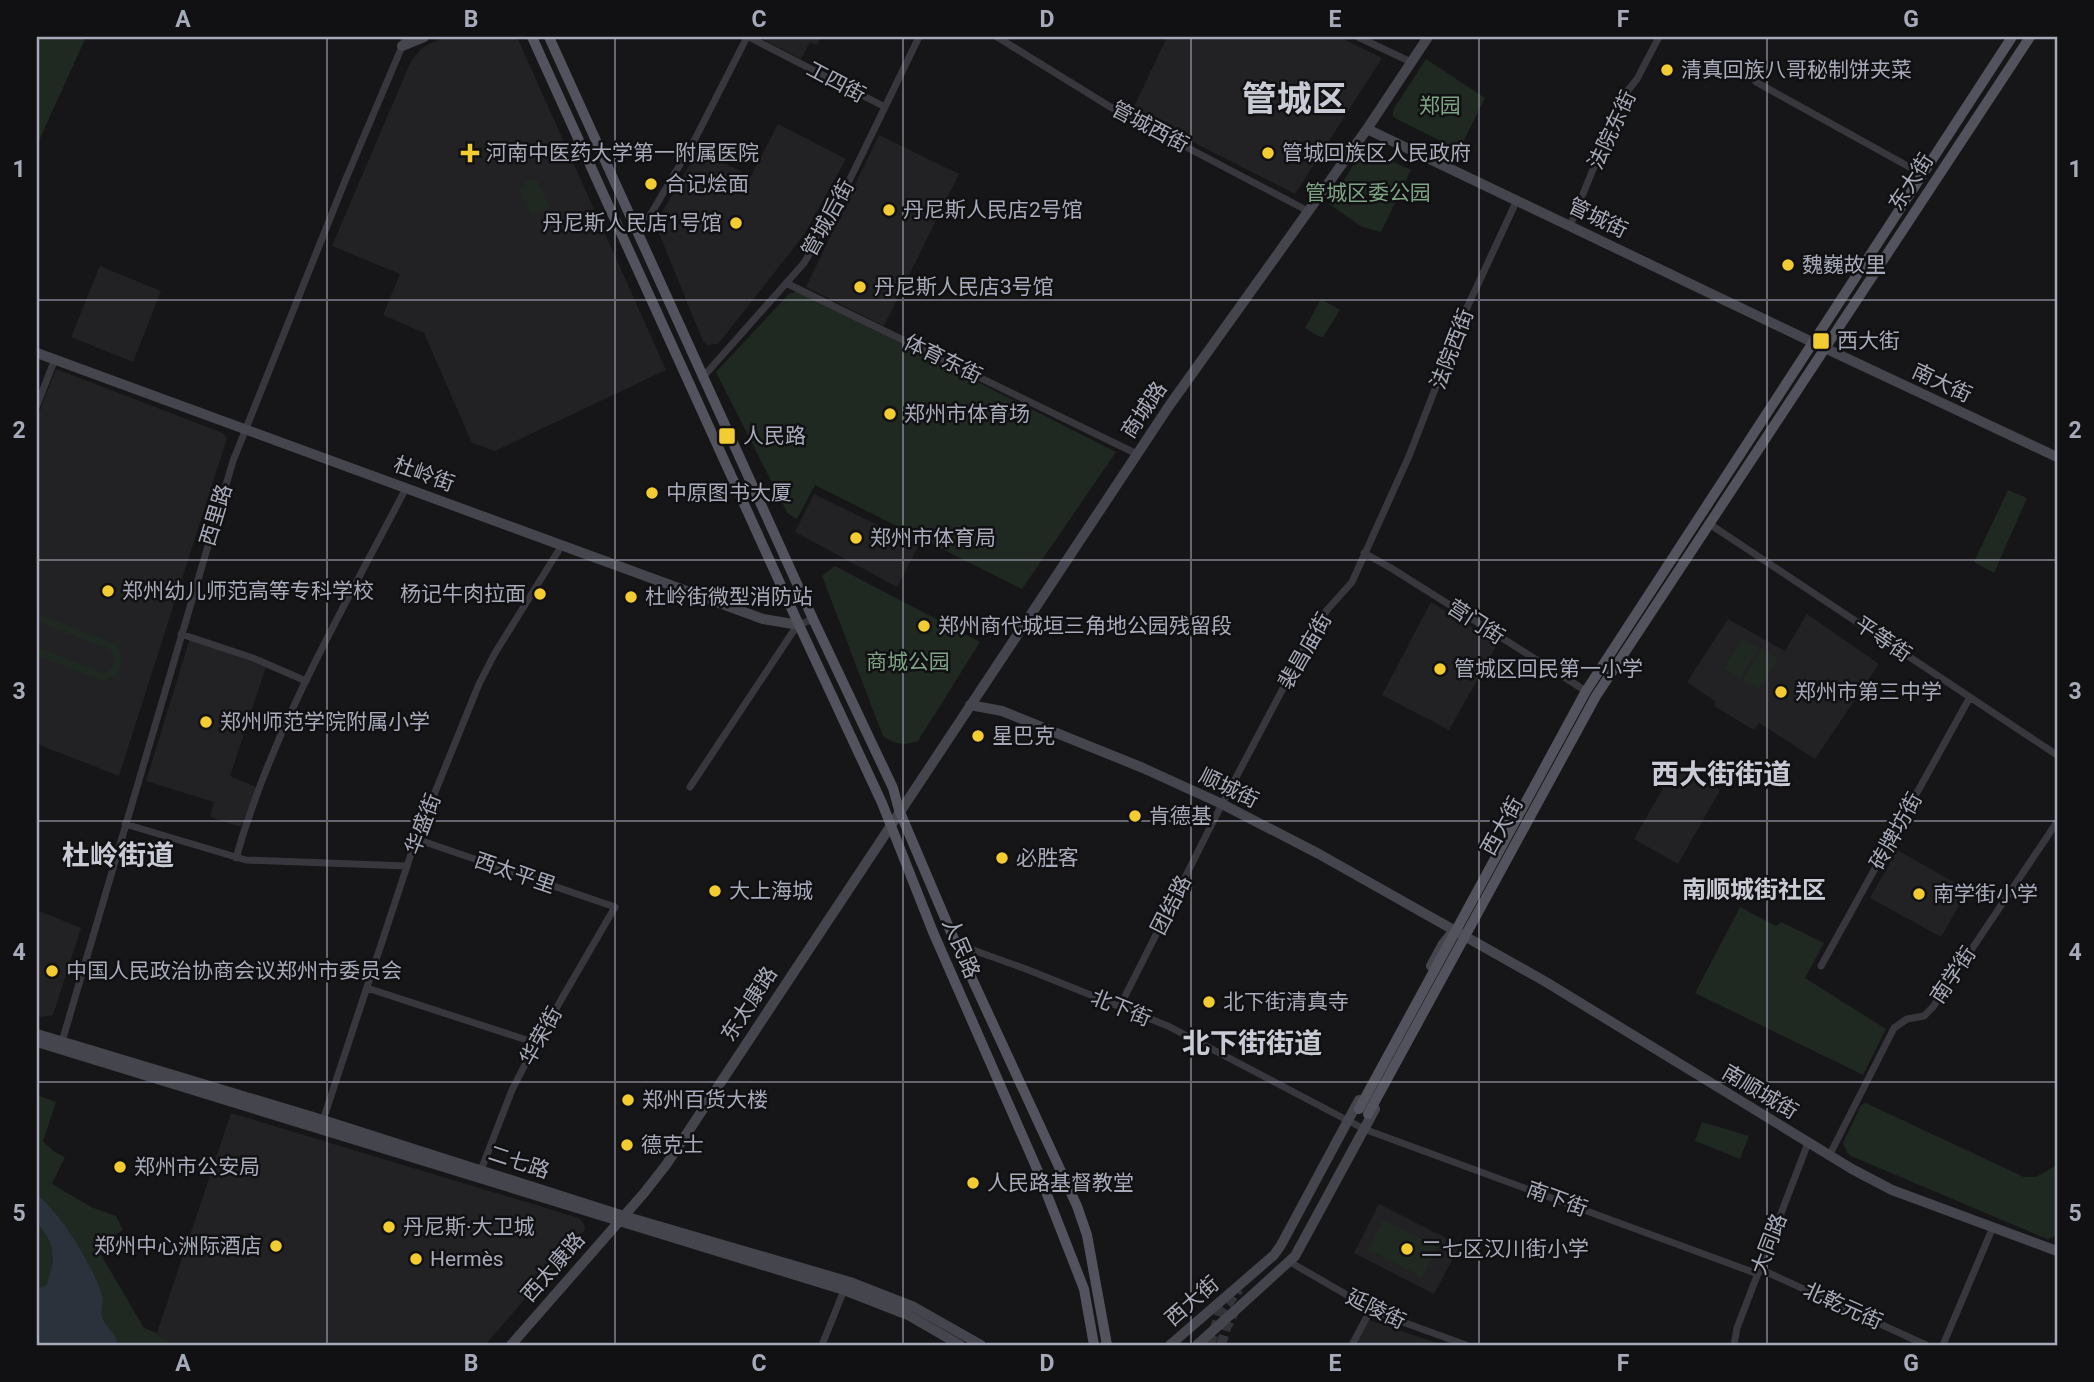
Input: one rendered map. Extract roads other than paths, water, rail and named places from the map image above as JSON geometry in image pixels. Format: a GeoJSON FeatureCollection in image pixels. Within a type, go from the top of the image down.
{"type":"FeatureCollection","features":[{"type":"Feature","properties":{"kind":"main road","name":"人民路"},"geometry":{"type":"LineString","coordinates":[[532,37],[882,803],[933,932],[1037,1169],[1084,1289],[1094,1345]]}},
{"type":"Feature","properties":{"kind":"main road","name":"人民路"},"geometry":{"type":"LineString","coordinates":[[549,37],[813,619],[893,788],[956,944],[1077,1206],[1087,1234],[1107,1345]]}},
{"type":"Feature","properties":{"kind":"main road","name":"东大街"},"geometry":{"type":"LineString","coordinates":[[1812,342],[2012,37]]}},
{"type":"Feature","properties":{"kind":"main road","name":"东大街"},"geometry":{"type":"LineString","coordinates":[[1824,348],[2030,37]]}},
{"type":"Feature","properties":{"kind":"main road","name":"西大街"},"geometry":{"type":"LineString","coordinates":[[1364,1111],[1586,691],[1812,342]]}},
{"type":"Feature","properties":{"kind":"main road","name":"西大街"},"geometry":{"type":"LineString","coordinates":[[1460,932],[1596,696],[1824,348]]}},
{"type":"Feature","properties":{"kind":"street"},"geometry":{"type":"LineString","coordinates":[[404,42],[424,37]]}},
{"type":"Feature","properties":{"kind":"street"},"geometry":{"type":"LineString","coordinates":[[639,234],[695,139],[748,37]]}},
{"type":"Feature","properties":{"kind":"street","name":"工四街"},"geometry":{"type":"LineString","coordinates":[[748,37],[885,107]]}},
{"type":"Feature","properties":{"kind":"street","name":"管城后街"},"geometry":{"type":"LineString","coordinates":[[703,377],[804,263],[820,237],[919,37]]}},
{"type":"Feature","properties":{"kind":"street","name":"管城西街"},"geometry":{"type":"LineString","coordinates":[[997,37],[1112,108],[1308,211]]}},
{"type":"Feature","properties":{"kind":"street"},"geometry":{"type":"LineString","coordinates":[[1358,37],[1411,62]]}},
{"type":"Feature","properties":{"kind":"street","name":"商城路"},"geometry":{"type":"LineString","coordinates":[[900,810],[1137,454],[1367,130],[1428,37]]}},
{"type":"Feature","properties":{"kind":"street","name":"法院东街"},"geometry":{"type":"LineString","coordinates":[[1570,226],[1622,98],[1637,79],[1659,37]]}},
{"type":"Feature","properties":{"kind":"street","name":"西里路"},"geometry":{"type":"LineString","coordinates":[[60,1045],[223,491],[245,429],[354,157],[404,42]]}},
{"type":"Feature","properties":{"kind":"street"},"geometry":{"type":"LineString","coordinates":[[1756,82],[1922,174]]}},
{"type":"Feature","properties":{"kind":"street","name":"管城街"},"geometry":{"type":"LineString","coordinates":[[1367,130],[1812,342]]}},
{"type":"Feature","properties":{"kind":"street","name":"法院西街"},"geometry":{"type":"LineString","coordinates":[[1389,500],[1423,422],[1465,312],[1517,200]]}},
{"type":"Feature","properties":{"kind":"street","name":"体育东街"},"geometry":{"type":"LineString","coordinates":[[786,283],[1137,454]]}},
{"type":"Feature","properties":{"kind":"street","name":"南大街"},"geometry":{"type":"LineString","coordinates":[[1812,342],[2057,457]]}},
{"type":"Feature","properties":{"kind":"street","name":"杜岭街"},"geometry":{"type":"LineString","coordinates":[[37,353],[763,619],[799,625]]}},
{"type":"Feature","properties":{"kind":"street"},"geometry":{"type":"LineString","coordinates":[[37,405],[55,359]]}},
{"type":"Feature","properties":{"kind":"street"},"geometry":{"type":"LineString","coordinates":[[236,858],[262,780],[306,681],[406,488]]}},
{"type":"Feature","properties":{"kind":"street","name":"裴昌庙街"},"geometry":{"type":"LineString","coordinates":[[1222,804],[1326,610],[1352,582],[1389,500]]}},
{"type":"Feature","properties":{"kind":"street","name":"平等街"},"geometry":{"type":"LineString","coordinates":[[1708,523],[2057,755]]}},
{"type":"Feature","properties":{"kind":"street","name":"华盛街"},"geometry":{"type":"LineString","coordinates":[[323,1120],[416,839],[479,684],[495,653],[562,545]]}},
{"type":"Feature","properties":{"kind":"street","name":"营门街"},"geometry":{"type":"LineString","coordinates":[[1364,553],[1586,691]]}},
{"type":"Feature","properties":{"kind":"street"},"geometry":{"type":"LineString","coordinates":[[690,786],[799,625],[813,619]]}},
{"type":"Feature","properties":{"kind":"street"},"geometry":{"type":"LineString","coordinates":[[181,634],[253,658],[306,681]]}},
{"type":"Feature","properties":{"kind":"street","name":"砖牌坊街"},"geometry":{"type":"LineString","coordinates":[[1821,966],[1970,697]]}},
{"type":"Feature","properties":{"kind":"street","name":"顺城街"},"geometry":{"type":"LineString","coordinates":[[970,705],[1002,711],[1143,768],[1222,804],[1460,932]]}},
{"type":"Feature","properties":{"kind":"street","name":"团结路"},"geometry":{"type":"LineString","coordinates":[[1120,1006],[1222,804]]}},
{"type":"Feature","properties":{"kind":"street","name":"东太康路"},"geometry":{"type":"LineString","coordinates":[[621,1219],[666,1165],[900,810]]}},
{"type":"Feature","properties":{"kind":"street","name":"南学街"},"geometry":{"type":"LineString","coordinates":[[1829,1156],[1894,1028],[1907,1018],[1923,1016],[1933,1007],[2057,822]]}},
{"type":"Feature","properties":{"kind":"street"},"geometry":{"type":"LineString","coordinates":[[125,824],[236,858],[407,866]]}},
{"type":"Feature","properties":{"kind":"street","name":"西太平里"},"geometry":{"type":"LineString","coordinates":[[416,839],[615,907]]}},
{"type":"Feature","properties":{"kind":"street","name":"华荣街"},"geometry":{"type":"LineString","coordinates":[[481,1170],[512,1090],[536,1043],[615,907]]}},
{"type":"Feature","properties":{"kind":"street","name":"西大街"},"geometry":{"type":"LineString","coordinates":[[1197,1345],[1299,1251],[1356,1124],[1443,944],[1460,932]]}},
{"type":"Feature","properties":{"kind":"street","name":"西大街"},"geometry":{"type":"LineString","coordinates":[[1170,1345],[1274,1255],[1282,1245],[1460,952],[1460,932]]}},
{"type":"Feature","properties":{"kind":"street","name":"南顺城街"},"geometry":{"type":"LineString","coordinates":[[1460,932],[1829,1156],[1892,1190],[2057,1251]]}},
{"type":"Feature","properties":{"kind":"street","name":"北下街"},"geometry":{"type":"LineString","coordinates":[[956,944],[1168,1026],[1356,1124]]}},
{"type":"Feature","properties":{"kind":"street"},"geometry":{"type":"LineString","coordinates":[[366,988],[536,1043]]}},
{"type":"Feature","properties":{"kind":"street","name":"二七路"},"geometry":{"type":"LineString","coordinates":[[37,1034],[60,1045],[321,1128],[844,1290],[908,1315],[960,1345]]}},
{"type":"Feature","properties":{"kind":"street","name":"二七路"},"geometry":{"type":"LineString","coordinates":[[37,1042],[60,1045],[323,1120],[481,1170],[621,1219],[887,1295],[981,1345]]}},
{"type":"Feature","properties":{"kind":"street","name":"南下街"},"geometry":{"type":"LineString","coordinates":[[1356,1124],[1759,1271]]}},
{"type":"Feature","properties":{"kind":"street","name":"大同路"},"geometry":{"type":"LineString","coordinates":[[1734,1345],[1737,1328],[1808,1143]]}},
{"type":"Feature","properties":{"kind":"street","name":"西太康路"},"geometry":{"type":"LineString","coordinates":[[511,1345],[621,1219]]}},
{"type":"Feature","properties":{"kind":"street"},"geometry":{"type":"LineString","coordinates":[[1943,1345],[1993,1227]]}},
{"type":"Feature","properties":{"kind":"street"},"geometry":{"type":"LineString","coordinates":[[2044,1246],[2057,1245]]}},
{"type":"Feature","properties":{"kind":"street","name":"延陵街"},"geometry":{"type":"LineString","coordinates":[[1290,1262],[1371,1309],[1466,1345]]}},
{"type":"Feature","properties":{"kind":"street","name":"北乾元街"},"geometry":{"type":"LineString","coordinates":[[1759,1271],[1926,1345]]}},
{"type":"Feature","properties":{"kind":"street"},"geometry":{"type":"LineString","coordinates":[[822,1345],[844,1290]]}},
{"type":"Feature","properties":{"kind":"street"},"geometry":{"type":"LineString","coordinates":[[1352,1345],[1371,1309]]}},
{"type":"Feature","properties":{"kind":"tunnel"},"geometry":{"type":"LineString","coordinates":[[1210,1345],[1219,1315],[1239,1289]]}},
{"type":"Feature","properties":{"kind":"tunnel"},"geometry":{"type":"LineString","coordinates":[[1221,1345],[1234,1312]]}},
{"type":"Feature","properties":{"kind":"place","name":"清真回族八哥秘制饼夹菜"},"geometry":{"type":"Point","coordinates":[1667,70]}},
{"type":"Feature","properties":{"kind":"place","name":"河南中医药大学第一附属医院"},"geometry":{"type":"Point","coordinates":[470,153]}},
{"type":"Feature","properties":{"kind":"place","name":"管城回族区人民政府"},"geometry":{"type":"Point","coordinates":[1268,153]}},
{"type":"Feature","properties":{"kind":"place","name":"合记烩面"},"geometry":{"type":"Point","coordinates":[651,184]}},
{"type":"Feature","properties":{"kind":"place","name":"丹尼斯人民店2号馆"},"geometry":{"type":"Point","coordinates":[889,210]}},
{"type":"Feature","properties":{"kind":"place","name":"丹尼斯人民店1号馆"},"geometry":{"type":"Point","coordinates":[736,223]}},
{"type":"Feature","properties":{"kind":"place","name":"魏巍故里"},"geometry":{"type":"Point","coordinates":[1788,265]}},
{"type":"Feature","properties":{"kind":"place","name":"丹尼斯人民店3号馆"},"geometry":{"type":"Point","coordinates":[860,287]}},
{"type":"Feature","properties":{"kind":"place","name":"西大街"},"geometry":{"type":"Point","coordinates":[1821,341]}},
{"type":"Feature","properties":{"kind":"place","name":"郑州市体育场"},"geometry":{"type":"Point","coordinates":[890,414]}},
{"type":"Feature","properties":{"kind":"place","name":"人民路"},"geometry":{"type":"Point","coordinates":[727,436]}},
{"type":"Feature","properties":{"kind":"place","name":"中原图书大厦"},"geometry":{"type":"Point","coordinates":[652,493]}},
{"type":"Feature","properties":{"kind":"place","name":"郑州市体育局"},"geometry":{"type":"Point","coordinates":[856,538]}},
{"type":"Feature","properties":{"kind":"place","name":"郑州幼儿师范高等专科学校"},"geometry":{"type":"Point","coordinates":[108,591]}},
{"type":"Feature","properties":{"kind":"place","name":"杨记牛肉拉面"},"geometry":{"type":"Point","coordinates":[540,594]}},
{"type":"Feature","properties":{"kind":"place","name":"杜岭街微型消防站"},"geometry":{"type":"Point","coordinates":[631,597]}},
{"type":"Feature","properties":{"kind":"place","name":"郑州商代城垣三角地公园残留段"},"geometry":{"type":"Point","coordinates":[924,626]}},
{"type":"Feature","properties":{"kind":"place","name":"管城区回民第一小学"},"geometry":{"type":"Point","coordinates":[1440,669]}},
{"type":"Feature","properties":{"kind":"place","name":"郑州市第三中学"},"geometry":{"type":"Point","coordinates":[1781,692]}},
{"type":"Feature","properties":{"kind":"place","name":"郑州师范学院附属小学"},"geometry":{"type":"Point","coordinates":[206,722]}},
{"type":"Feature","properties":{"kind":"place","name":"星巴克"},"geometry":{"type":"Point","coordinates":[978,736]}},
{"type":"Feature","properties":{"kind":"place","name":"肯德基"},"geometry":{"type":"Point","coordinates":[1135,816]}},
{"type":"Feature","properties":{"kind":"place","name":"必胜客"},"geometry":{"type":"Point","coordinates":[1002,858]}},
{"type":"Feature","properties":{"kind":"place","name":"大上海城"},"geometry":{"type":"Point","coordinates":[715,891]}},
{"type":"Feature","properties":{"kind":"place","name":"南学街小学"},"geometry":{"type":"Point","coordinates":[1919,894]}},
{"type":"Feature","properties":{"kind":"place","name":"中国人民政治协商会议郑州市委员会"},"geometry":{"type":"Point","coordinates":[52,971]}},
{"type":"Feature","properties":{"kind":"place","name":"北下街清真寺"},"geometry":{"type":"Point","coordinates":[1209,1002]}},
{"type":"Feature","properties":{"kind":"place","name":"郑州百货大楼"},"geometry":{"type":"Point","coordinates":[628,1100]}},
{"type":"Feature","properties":{"kind":"place","name":"德克士"},"geometry":{"type":"Point","coordinates":[627,1145]}},
{"type":"Feature","properties":{"kind":"place","name":"郑州市公安局"},"geometry":{"type":"Point","coordinates":[120,1167]}},
{"type":"Feature","properties":{"kind":"place","name":"人民路基督教堂"},"geometry":{"type":"Point","coordinates":[973,1183]}},
{"type":"Feature","properties":{"kind":"place","name":"丹尼斯·大卫城"},"geometry":{"type":"Point","coordinates":[389,1227]}},
{"type":"Feature","properties":{"kind":"place","name":"郑州中心洲际酒店"},"geometry":{"type":"Point","coordinates":[276,1246]}},
{"type":"Feature","properties":{"kind":"place","name":"二七区汉川街小学"},"geometry":{"type":"Point","coordinates":[1407,1249]}},
{"type":"Feature","properties":{"kind":"place","name":"Hermès"},"geometry":{"type":"Point","coordinates":[416,1259]}},
{"type":"Feature","properties":{"kind":"district","name":"管城区"},"geometry":{"type":"Point","coordinates":[1294,99]}},
{"type":"Feature","properties":{"kind":"district","name":"西大街街道"},"geometry":{"type":"Point","coordinates":[1721,774]}},
{"type":"Feature","properties":{"kind":"district","name":"杜岭街道"},"geometry":{"type":"Point","coordinates":[118,855]}},
{"type":"Feature","properties":{"kind":"district","name":"南顺城街社区"},"geometry":{"type":"Point","coordinates":[1754,890]}},
{"type":"Feature","properties":{"kind":"district","name":"北下街街道"},"geometry":{"type":"Point","coordinates":[1252,1043]}},
{"type":"Feature","properties":{"kind":"park label","name":"郑园"},"geometry":{"type":"Point","coordinates":[1440,106]}},
{"type":"Feature","properties":{"kind":"park label","name":"管城区委公园"},"geometry":{"type":"Point","coordinates":[1368,193]}},
{"type":"Feature","properties":{"kind":"park label","name":"商城公园"},"geometry":{"type":"Point","coordinates":[908,662]}}]}
